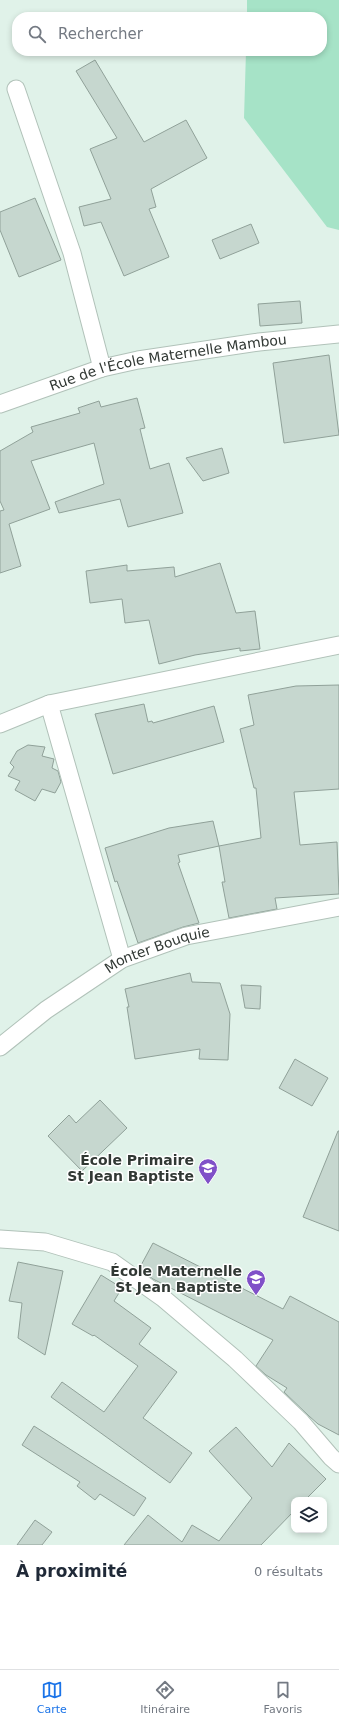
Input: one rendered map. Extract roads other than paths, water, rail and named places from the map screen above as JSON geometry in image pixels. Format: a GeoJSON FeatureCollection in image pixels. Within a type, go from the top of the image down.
{"type":"FeatureCollection","features":[{"type":"Feature","properties":{"kind":"street"},"geometry":{"type":"LineString","coordinates":[[16,89],[72,253],[102,368]]}},
{"type":"Feature","properties":{"kind":"street","name":"Rue de l'École Maternelle Mambou"},"geometry":{"type":"LineString","coordinates":[[0,404],[102,368],[138,360],[259,342],[339,334]]}},
{"type":"Feature","properties":{"kind":"street"},"geometry":{"type":"LineString","coordinates":[[0,724],[49,704],[339,645]]}},
{"type":"Feature","properties":{"kind":"street"},"geometry":{"type":"LineString","coordinates":[[49,704],[122,959]]}},
{"type":"Feature","properties":{"kind":"street","name":"Monter Bouquie"},"geometry":{"type":"LineString","coordinates":[[0,1047],[46,1010],[122,959],[186,936],[339,907]]}},
{"type":"Feature","properties":{"kind":"street"},"geometry":{"type":"LineString","coordinates":[[0,1239],[45,1242],[112,1262],[163,1298],[235,1359],[301,1422],[331,1457],[339,1464]]}},
{"type":"Feature","properties":{"kind":"place","name":"École Primaire St Jean Baptiste"},"geometry":{"type":"Point","coordinates":[208,1185]}},
{"type":"Feature","properties":{"kind":"place","name":"École Maternelle St Jean Baptiste"},"geometry":{"type":"Point","coordinates":[256,1296]}}]}
